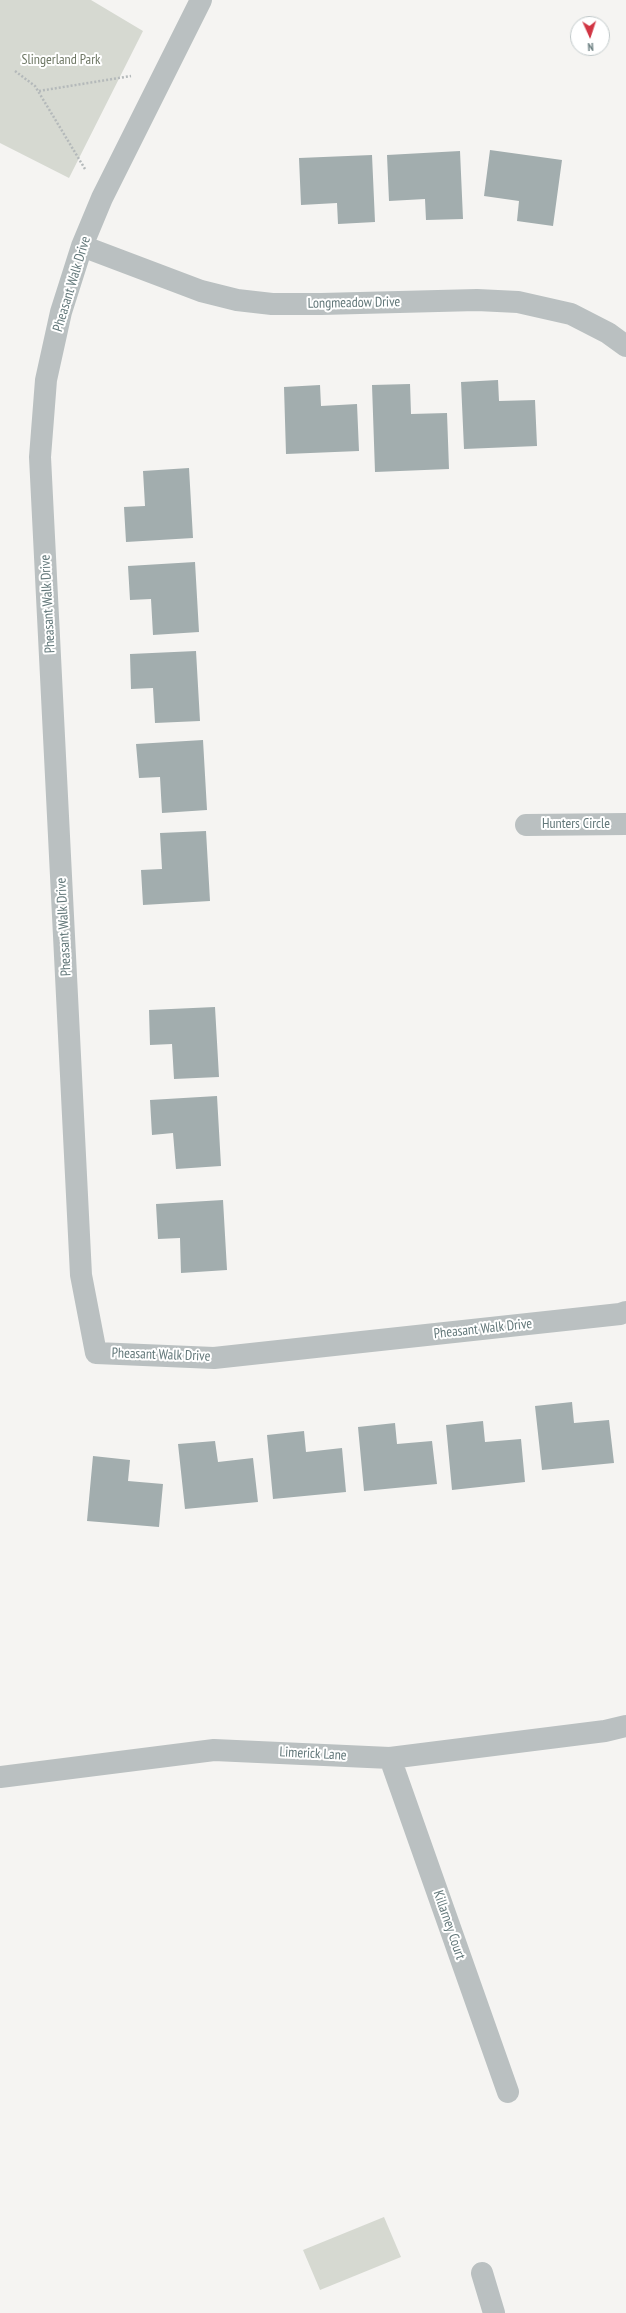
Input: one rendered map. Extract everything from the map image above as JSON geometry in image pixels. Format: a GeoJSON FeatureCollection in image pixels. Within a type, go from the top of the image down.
{"type":"FeatureCollection","features":[{"type":"Feature","properties":{"kind":"street","name":"Pheasant Walk Drive"},"geometry":{"type":"LineString","coordinates":[[201,0],[102,198],[82,246],[61,312],[46,380],[40,457],[81,1275],[96,1353],[214,1358],[620,1314],[626,1312]]}},
{"type":"Feature","properties":{"kind":"street","name":"Longmeadow Drive"},"geometry":{"type":"LineString","coordinates":[[82,246],[201,291],[237,300],[272,304],[477,300],[518,302],[571,314],[608,333],[626,346]]}},
{"type":"Feature","properties":{"kind":"street","name":"Hunters Circle"},"geometry":{"type":"LineString","coordinates":[[526,824],[626,824]]}},
{"type":"Feature","properties":{"kind":"street","name":"Limerick Lane"},"geometry":{"type":"LineString","coordinates":[[0,1777],[214,1750],[390,1758],[605,1731],[626,1726]]}},
{"type":"Feature","properties":{"kind":"street","name":"Killarney Court"},"geometry":{"type":"LineString","coordinates":[[390,1758],[508,2092]]}},
{"type":"Feature","properties":{"kind":"street"},"geometry":{"type":"LineString","coordinates":[[482,2272],[494,2313]]}},
{"type":"Feature","properties":{"kind":"path"},"geometry":{"type":"LineString","coordinates":[[39,91],[166,70]]}},
{"type":"Feature","properties":{"kind":"path"},"geometry":{"type":"LineString","coordinates":[[15,71],[35,86],[39,91],[102,198]]}},
{"type":"Feature","properties":{"kind":"green space","name":"Slingerland Park"},"geometry":{"type":"Polygon","coordinates":[[[0,0],[91,0],[143,31],[69,178],[0,143],[0,0]]]}},
{"type":"Feature","properties":{"kind":"green space"},"geometry":{"type":"Polygon","coordinates":[[[384,2217],[401,2257],[320,2290],[303,2250],[384,2217]]]}},
{"type":"Feature","properties":{"kind":"building"},"geometry":{"type":"Polygon","coordinates":[[[490,150],[562,160],[553,226],[517,221],[519,201],[484,196],[490,150]]]}},
{"type":"Feature","properties":{"kind":"building"},"geometry":{"type":"Polygon","coordinates":[[[460,151],[463,219],[426,220],[425,199],[389,201],[387,155],[460,151]]]}},
{"type":"Feature","properties":{"kind":"building"},"geometry":{"type":"Polygon","coordinates":[[[372,155],[375,222],[338,224],[337,203],[301,205],[299,158],[372,155]]]}},
{"type":"Feature","properties":{"kind":"building"},"geometry":{"type":"Polygon","coordinates":[[[498,380],[499,401],[535,400],[537,446],[464,449],[461,382],[498,380]]]}},
{"type":"Feature","properties":{"kind":"building"},"geometry":{"type":"Polygon","coordinates":[[[410,384],[411,414],[447,413],[449,469],[375,472],[372,385],[410,384]]]}},
{"type":"Feature","properties":{"kind":"building"},"geometry":{"type":"Polygon","coordinates":[[[320,385],[321,406],[357,404],[359,451],[286,454],[284,387],[320,385]]]}},
{"type":"Feature","properties":{"kind":"building"},"geometry":{"type":"Polygon","coordinates":[[[189,468],[193,538],[126,542],[124,507],[145,506],[143,471],[189,468]]]}},
{"type":"Feature","properties":{"kind":"building"},"geometry":{"type":"Polygon","coordinates":[[[195,562],[199,632],[153,635],[151,599],[130,600],[128,566],[195,562]]]}},
{"type":"Feature","properties":{"kind":"building"},"geometry":{"type":"Polygon","coordinates":[[[196,651],[200,721],[155,723],[153,688],[131,689],[130,654],[196,651]]]}},
{"type":"Feature","properties":{"kind":"building"},"geometry":{"type":"Polygon","coordinates":[[[203,740],[207,810],[162,813],[160,777],[139,778],[136,744],[203,740]]]}},
{"type":"Feature","properties":{"kind":"building"},"geometry":{"type":"Polygon","coordinates":[[[206,831],[210,901],[143,905],[141,870],[162,869],[160,833],[206,831]]]}},
{"type":"Feature","properties":{"kind":"building"},"geometry":{"type":"Polygon","coordinates":[[[215,1007],[219,1077],[174,1079],[172,1044],[150,1045],[149,1010],[215,1007]]]}},
{"type":"Feature","properties":{"kind":"building"},"geometry":{"type":"Polygon","coordinates":[[[217,1096],[221,1166],[176,1169],[173,1133],[152,1135],[150,1100],[217,1096]]]}},
{"type":"Feature","properties":{"kind":"building"},"geometry":{"type":"Polygon","coordinates":[[[223,1200],[227,1270],[181,1273],[180,1238],[158,1239],[156,1204],[223,1200]]]}},
{"type":"Feature","properties":{"kind":"building"},"geometry":{"type":"Polygon","coordinates":[[[572,1402],[574,1423],[609,1420],[614,1463],[542,1470],[535,1406],[572,1402]]]}},
{"type":"Feature","properties":{"kind":"building"},"geometry":{"type":"Polygon","coordinates":[[[483,1421],[485,1442],[521,1439],[525,1482],[452,1490],[446,1425],[483,1421]]]}},
{"type":"Feature","properties":{"kind":"building"},"geometry":{"type":"Polygon","coordinates":[[[395,1423],[397,1444],[432,1441],[437,1484],[364,1491],[358,1427],[395,1423]]]}},
{"type":"Feature","properties":{"kind":"building"},"geometry":{"type":"Polygon","coordinates":[[[304,1431],[306,1452],[342,1448],[346,1492],[273,1499],[267,1435],[304,1431]]]}},
{"type":"Feature","properties":{"kind":"building"},"geometry":{"type":"Polygon","coordinates":[[[215,1441],[218,1462],[253,1458],[258,1502],[185,1509],[178,1444],[215,1441]]]}},
{"type":"Feature","properties":{"kind":"building"},"geometry":{"type":"Polygon","coordinates":[[[93,1456],[130,1460],[128,1481],[163,1484],[159,1527],[87,1521],[93,1456]]]}}]}
